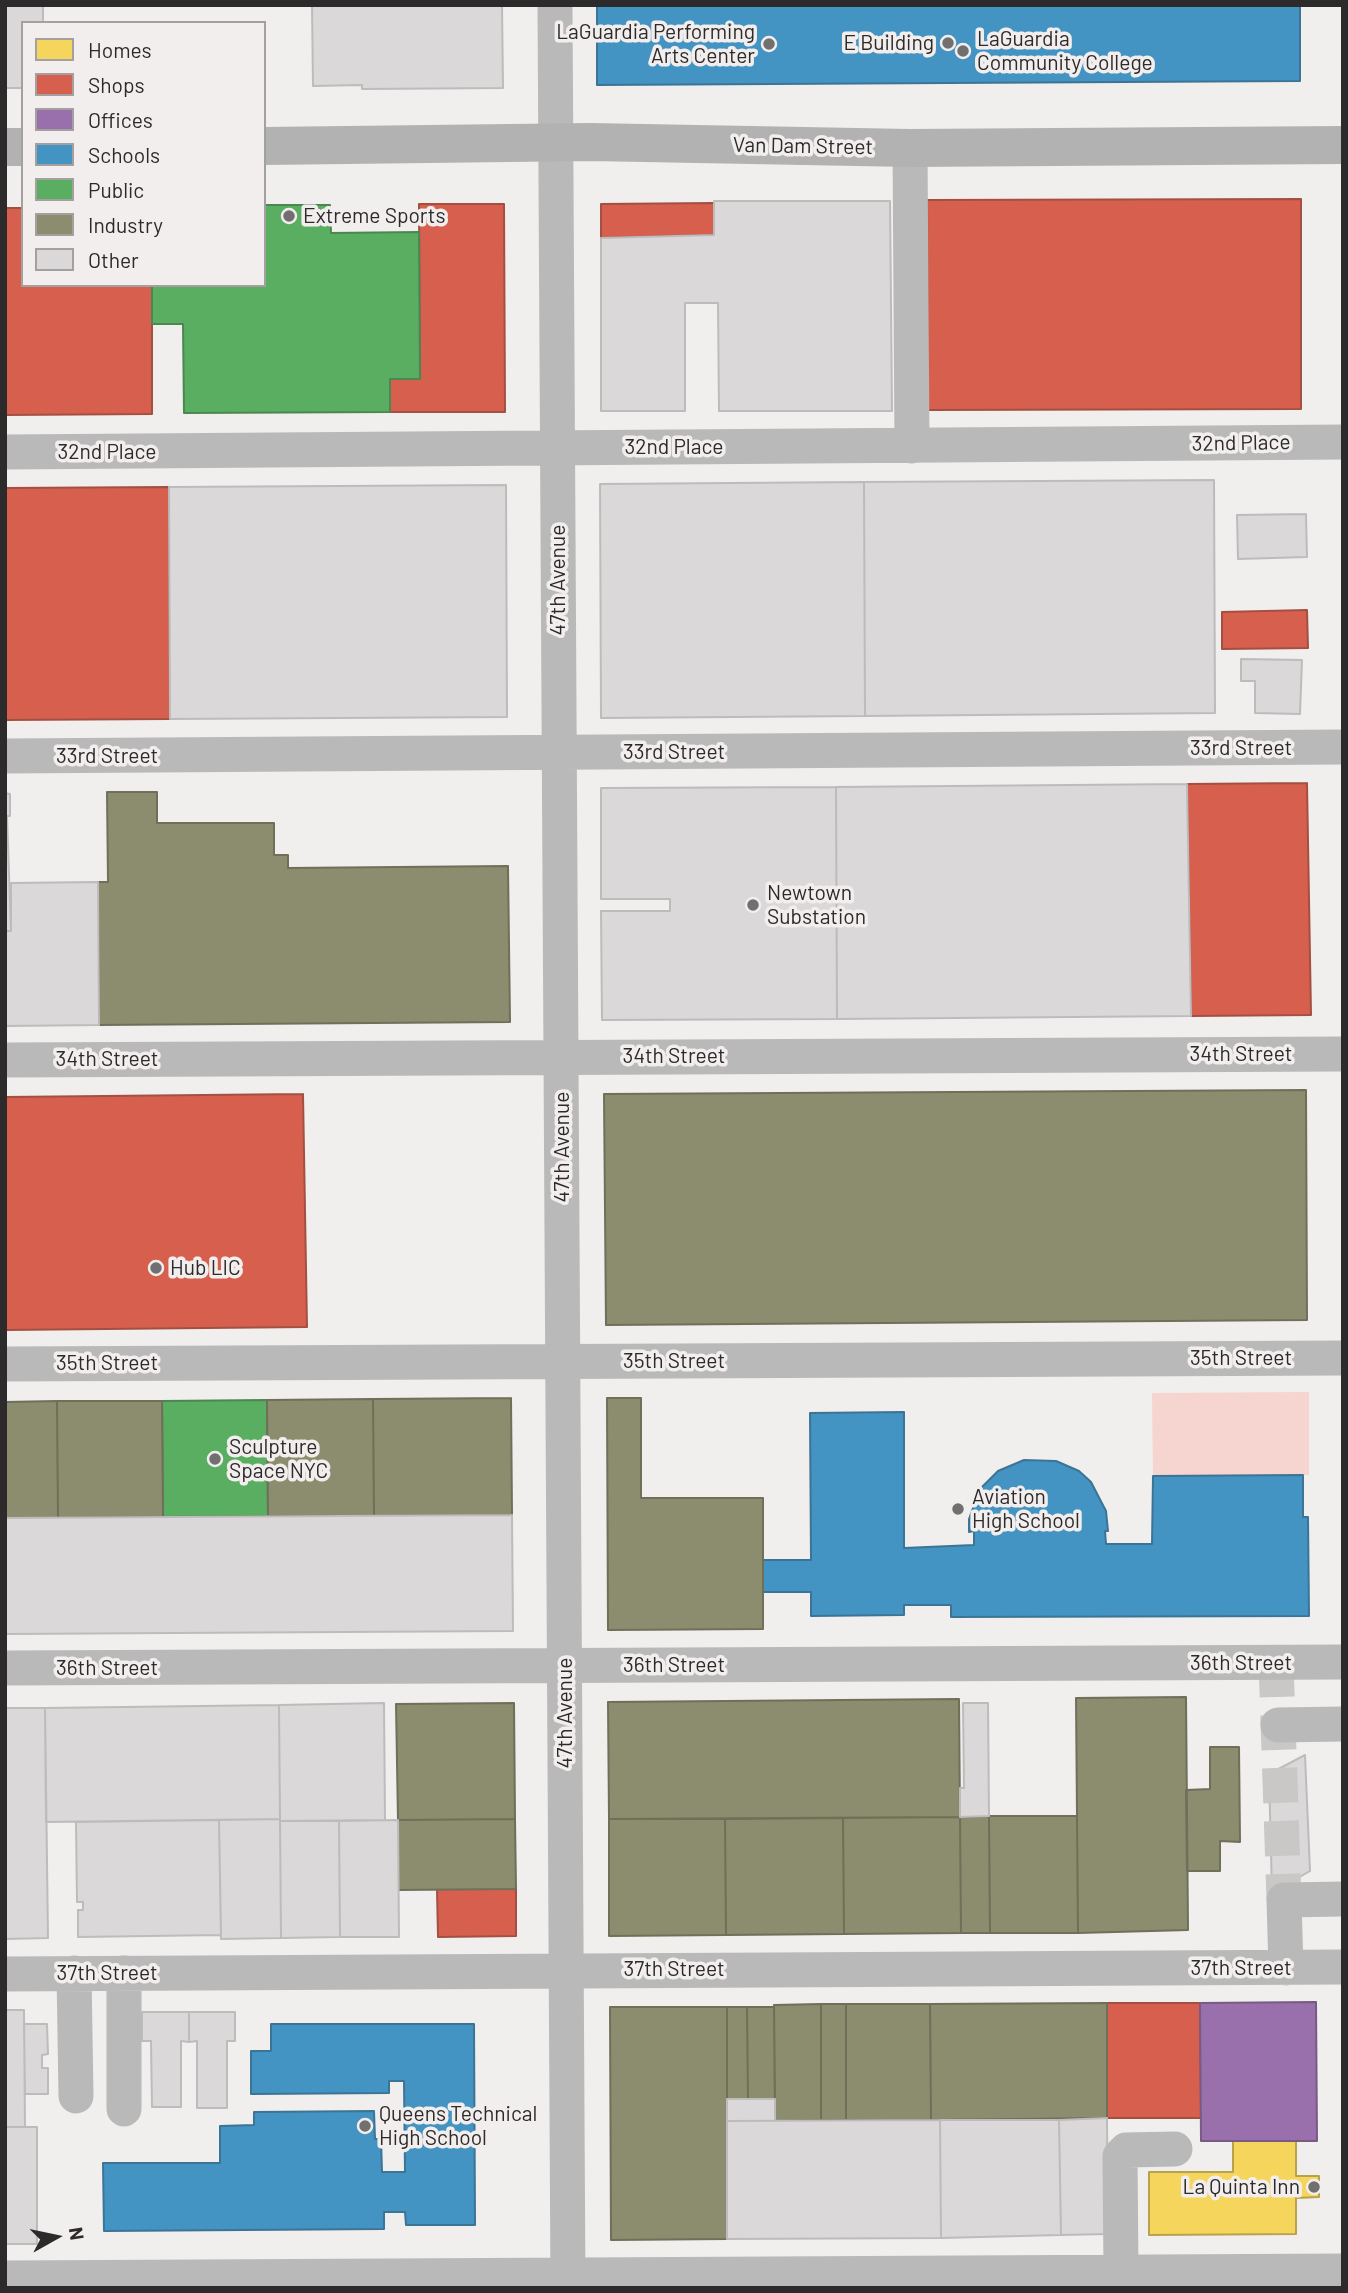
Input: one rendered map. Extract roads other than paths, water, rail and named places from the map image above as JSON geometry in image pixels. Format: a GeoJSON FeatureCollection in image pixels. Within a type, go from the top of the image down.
{"type":"FeatureCollection","features":[{"type":"Feature","properties":{"kind":"main road","name":"Van Dam Street"},"geometry":{"type":"LineString","coordinates":[[266,146],[556,143],[910,148],[1343,145]]}},
{"type":"Feature","properties":{"kind":"street","name":"47th Avenue"},"geometry":{"type":"LineString","coordinates":[[555,5],[568,2281]]}},
{"type":"Feature","properties":{"kind":"street"},"geometry":{"type":"LineString","coordinates":[[910,148],[912,446]]}},
{"type":"Feature","properties":{"kind":"street","name":"32nd Place"},"geometry":{"type":"LineString","coordinates":[[5,452],[1343,442]]}},
{"type":"Feature","properties":{"kind":"street","name":"33rd Street"},"geometry":{"type":"LineString","coordinates":[[5,756],[1343,747]]}},
{"type":"Feature","properties":{"kind":"street","name":"34th Street"},"geometry":{"type":"LineString","coordinates":[[5,1060],[1343,1054]]}},
{"type":"Feature","properties":{"kind":"street","name":"35th Street"},"geometry":{"type":"LineString","coordinates":[[5,1364],[1343,1357]]}},
{"type":"Feature","properties":{"kind":"street","name":"36th Street"},"geometry":{"type":"LineString","coordinates":[[5,1668],[1343,1662]]}},
{"type":"Feature","properties":{"kind":"street"},"geometry":{"type":"LineString","coordinates":[[1278,1726],[1343,1724]]}},
{"type":"Feature","properties":{"kind":"street"},"geometry":{"type":"LineString","coordinates":[[1286,1968],[1284,1900],[1343,1899]]}},
{"type":"Feature","properties":{"kind":"street","name":"37th Street"},"geometry":{"type":"LineString","coordinates":[[5,1974],[1343,1967]]}},
{"type":"Feature","properties":{"kind":"street"},"geometry":{"type":"LineString","coordinates":[[74,1973],[76,2096]]}},
{"type":"Feature","properties":{"kind":"street"},"geometry":{"type":"LineString","coordinates":[[124,1973],[124,2109]]}},
{"type":"Feature","properties":{"kind":"street"},"geometry":{"type":"LineString","coordinates":[[1121,2272],[1120,2157],[1126,2150],[1175,2149]]}},
{"type":"Feature","properties":{"kind":"street"},"geometry":{"type":"LineString","coordinates":[[5,2278],[568,2281],[777,2276],[1343,2271]]}},
{"type":"Feature","properties":{"kind":"tunnel"},"geometry":{"type":"LineString","coordinates":[[1276,1662],[1284,1900]]}},
{"type":"Feature","properties":{"kind":"place","name":"E Building"},"geometry":{"type":"Point","coordinates":[948,43]}},
{"type":"Feature","properties":{"kind":"place","name":"LaGuardia Performing Arts Center"},"geometry":{"type":"Point","coordinates":[769,44]}},
{"type":"Feature","properties":{"kind":"place","name":"LaGuardia Community College"},"geometry":{"type":"Point","coordinates":[963,51]}},
{"type":"Feature","properties":{"kind":"place","name":"Extreme Sports"},"geometry":{"type":"Point","coordinates":[289,216]}},
{"type":"Feature","properties":{"kind":"place","name":"Newtown Substation"},"geometry":{"type":"Point","coordinates":[753,905]}},
{"type":"Feature","properties":{"kind":"place","name":"Hub LIC"},"geometry":{"type":"Point","coordinates":[156,1268]}},
{"type":"Feature","properties":{"kind":"place","name":"Sculpture Space NYC"},"geometry":{"type":"Point","coordinates":[215,1459]}},
{"type":"Feature","properties":{"kind":"place","name":"Aviation High School"},"geometry":{"type":"Point","coordinates":[958,1509]}},
{"type":"Feature","properties":{"kind":"place","name":"Queens Technical High School"},"geometry":{"type":"Point","coordinates":[365,2126]}},
{"type":"Feature","properties":{"kind":"place","name":"La Quinta Inn"},"geometry":{"type":"Point","coordinates":[1314,2187]}}]}
